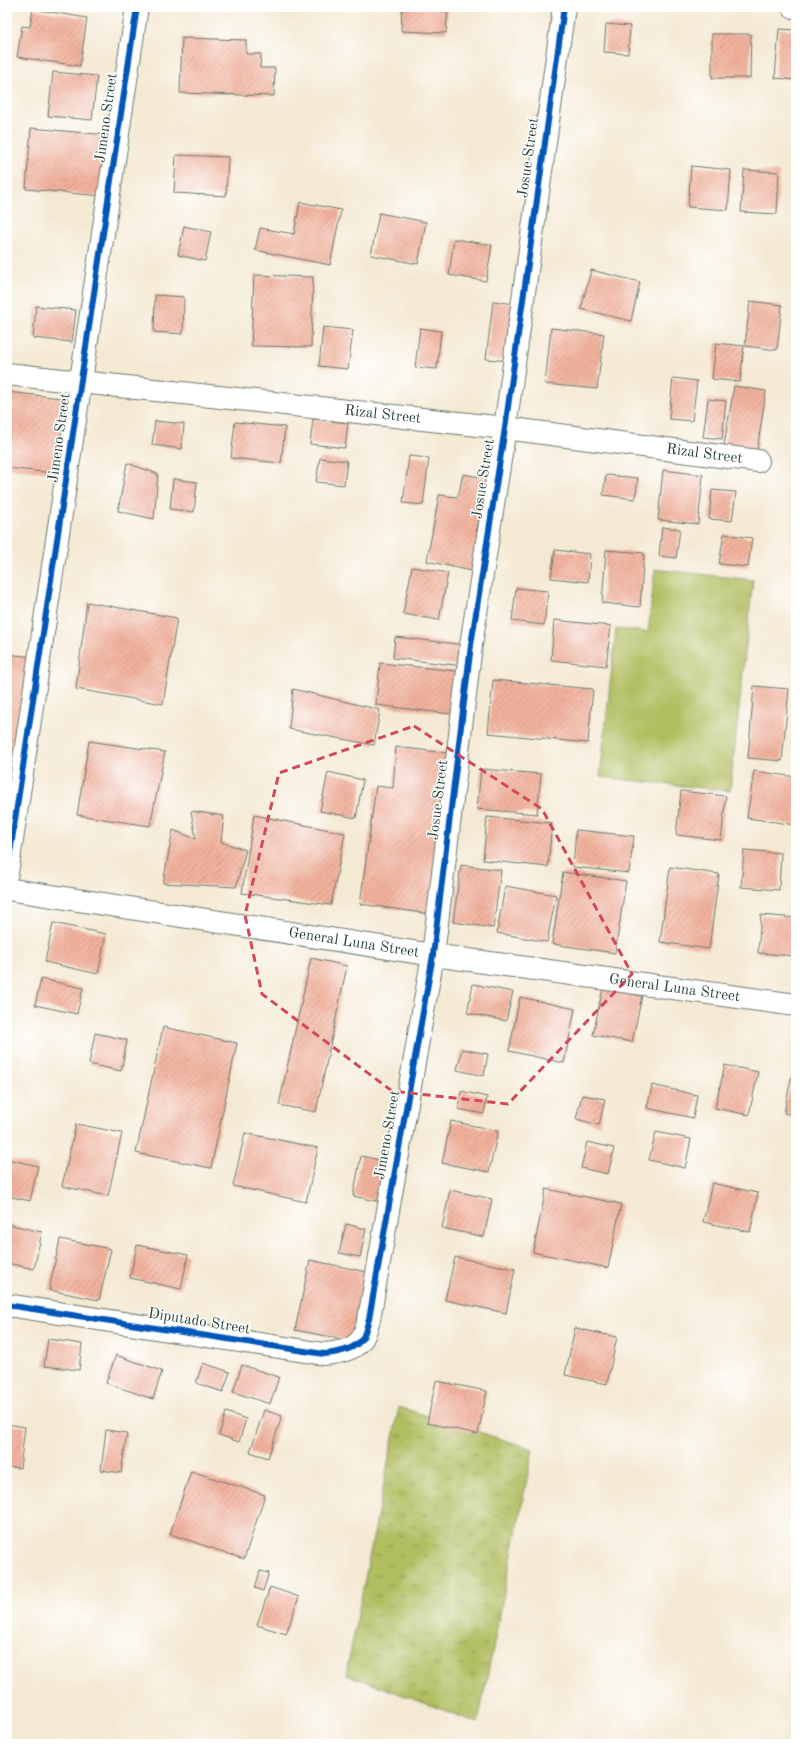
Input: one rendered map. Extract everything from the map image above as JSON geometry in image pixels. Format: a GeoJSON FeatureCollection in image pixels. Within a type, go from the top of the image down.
{"type":"FeatureCollection","features":[{"type":"Feature","properties":{"kind":"street","name":"Jimeno Street"},"geometry":{"type":"LineString","coordinates":[[7,873],[137,7]]}},
{"type":"Feature","properties":{"kind":"street","name":"Josue Street"},"geometry":{"type":"LineString","coordinates":[[433,955],[471,645],[504,428],[564,7]]}},
{"type":"Feature","properties":{"kind":"street","name":"Rizal Street"},"geometry":{"type":"LineString","coordinates":[[7,374],[504,428],[758,461]]}},
{"type":"Feature","properties":{"kind":"street","name":"General Luna Street"},"geometry":{"type":"LineString","coordinates":[[7,890],[433,955],[796,1005]]}},
{"type":"Feature","properties":{"kind":"street","name":"Jimeno Street"},"geometry":{"type":"LineString","coordinates":[[369,1319],[433,955]]}},
{"type":"Feature","properties":{"kind":"street","name":"Diputado Street"},"geometry":{"type":"LineString","coordinates":[[7,1306],[324,1354],[351,1348],[362,1338],[369,1319]]}},
{"type":"Feature","properties":{"kind":"highlighted area"},"geometry":{"type":"Polygon","coordinates":[[[414,726],[542,809],[632,974],[508,1104],[392,1091],[262,994],[245,915],[279,773],[414,726]]]}},
{"type":"Feature","properties":{"kind":"green space"},"geometry":{"type":"Polygon","coordinates":[[[655,569],[753,580],[730,791],[600,777],[616,629],[648,632],[655,569]]]}},
{"type":"Feature","properties":{"kind":"green space"},"geometry":{"type":"Polygon","coordinates":[[[399,1407],[533,1449],[478,1723],[346,1674],[399,1407]]]}},
{"type":"Feature","properties":{"kind":"building"},"geometry":{"type":"Polygon","coordinates":[[[402,7],[448,7],[446,33],[401,31],[402,7]]]}},
{"type":"Feature","properties":{"kind":"building"},"geometry":{"type":"Polygon","coordinates":[[[33,9],[87,18],[80,66],[17,57],[22,26],[30,27],[33,9]]]}},
{"type":"Feature","properties":{"kind":"building"},"geometry":{"type":"Polygon","coordinates":[[[606,24],[630,26],[628,54],[604,52],[606,24]]]}},
{"type":"Feature","properties":{"kind":"building"},"geometry":{"type":"Polygon","coordinates":[[[779,29],[796,30],[796,80],[775,78],[779,29]]]}},
{"type":"Feature","properties":{"kind":"building"},"geometry":{"type":"Polygon","coordinates":[[[712,34],[751,34],[750,78],[712,78],[712,34]]]}},
{"type":"Feature","properties":{"kind":"building"},"geometry":{"type":"Polygon","coordinates":[[[182,38],[246,40],[246,54],[261,54],[260,68],[275,68],[274,96],[180,93],[182,38]]]}},
{"type":"Feature","properties":{"kind":"building"},"geometry":{"type":"Polygon","coordinates":[[[53,72],[97,76],[92,120],[48,116],[53,72]]]}},
{"type":"Feature","properties":{"kind":"building"},"geometry":{"type":"Polygon","coordinates":[[[31,128],[108,135],[102,196],[26,189],[31,128]]]}},
{"type":"Feature","properties":{"kind":"building"},"geometry":{"type":"Polygon","coordinates":[[[176,155],[228,157],[226,196],[174,193],[176,155]]]}},
{"type":"Feature","properties":{"kind":"building"},"geometry":{"type":"Polygon","coordinates":[[[691,166],[731,170],[728,210],[688,207],[691,166]]]}},
{"type":"Feature","properties":{"kind":"building"},"geometry":{"type":"Polygon","coordinates":[[[744,170],[779,172],[777,214],[741,212],[744,170]]]}},
{"type":"Feature","properties":{"kind":"building"},"geometry":{"type":"Polygon","coordinates":[[[300,202],[341,210],[330,265],[255,250],[260,228],[294,234],[300,202]]]}},
{"type":"Feature","properties":{"kind":"building"},"geometry":{"type":"Polygon","coordinates":[[[379,213],[426,222],[418,264],[371,255],[379,213]]]}},
{"type":"Feature","properties":{"kind":"building"},"geometry":{"type":"Polygon","coordinates":[[[184,226],[211,232],[205,261],[178,255],[184,226]]]}},
{"type":"Feature","properties":{"kind":"building"},"geometry":{"type":"Polygon","coordinates":[[[454,239],[492,245],[486,281],[449,275],[454,239]]]}},
{"type":"Feature","properties":{"kind":"building"},"geometry":{"type":"Polygon","coordinates":[[[591,270],[640,282],[631,321],[581,309],[591,270]]]}},
{"type":"Feature","properties":{"kind":"building"},"geometry":{"type":"Polygon","coordinates":[[[254,275],[313,277],[311,347],[251,346],[254,275]]]}},
{"type":"Feature","properties":{"kind":"building"},"geometry":{"type":"Polygon","coordinates":[[[155,295],[184,297],[183,334],[154,332],[155,295]]]}},
{"type":"Feature","properties":{"kind":"building"},"geometry":{"type":"Polygon","coordinates":[[[493,301],[515,304],[509,361],[486,359],[493,301]]]}},
{"type":"Feature","properties":{"kind":"building"},"geometry":{"type":"Polygon","coordinates":[[[750,301],[782,305],[777,350],[745,346],[750,301]]]}},
{"type":"Feature","properties":{"kind":"building"},"geometry":{"type":"Polygon","coordinates":[[[36,306],[76,310],[72,342],[33,338],[36,306]]]}},
{"type":"Feature","properties":{"kind":"building"},"geometry":{"type":"Polygon","coordinates":[[[323,327],[353,330],[348,369],[319,366],[323,327]]]}},
{"type":"Feature","properties":{"kind":"building"},"geometry":{"type":"Polygon","coordinates":[[[420,328],[441,331],[437,369],[415,367],[420,328]]]}},
{"type":"Feature","properties":{"kind":"building"},"geometry":{"type":"Polygon","coordinates":[[[551,328],[604,334],[597,389],[545,384],[551,328]]]}},
{"type":"Feature","properties":{"kind":"building"},"geometry":{"type":"Polygon","coordinates":[[[716,343],[744,346],[740,382],[712,379],[716,343]]]}},
{"type":"Feature","properties":{"kind":"building"},"geometry":{"type":"Polygon","coordinates":[[[673,378],[697,381],[692,421],[669,419],[673,378]]]}},
{"type":"Feature","properties":{"kind":"building"},"geometry":{"type":"Polygon","coordinates":[[[734,386],[766,391],[757,451],[724,446],[734,386]]]}},
{"type":"Feature","properties":{"kind":"building"},"geometry":{"type":"Polygon","coordinates":[[[7,392],[70,399],[62,474],[7,468],[7,392]]]}},
{"type":"Feature","properties":{"kind":"building"},"geometry":{"type":"Polygon","coordinates":[[[708,399],[726,401],[722,439],[703,437],[708,399]]]}},
{"type":"Feature","properties":{"kind":"building"},"geometry":{"type":"Polygon","coordinates":[[[313,419],[348,423],[345,448],[310,444],[313,419]]]}},
{"type":"Feature","properties":{"kind":"building"},"geometry":{"type":"Polygon","coordinates":[[[155,421],[184,424],[182,449],[152,445],[155,421]]]}},
{"type":"Feature","properties":{"kind":"building"},"geometry":{"type":"Polygon","coordinates":[[[235,422],[285,427],[281,463],[231,458],[235,422]]]}},
{"type":"Feature","properties":{"kind":"building"},"geometry":{"type":"Polygon","coordinates":[[[409,456],[429,458],[423,505],[403,503],[409,456]]]}},
{"type":"Feature","properties":{"kind":"building"},"geometry":{"type":"Polygon","coordinates":[[[320,458],[347,461],[344,485],[316,482],[320,458]]]}},
{"type":"Feature","properties":{"kind":"building"},"geometry":{"type":"Polygon","coordinates":[[[127,463],[158,474],[154,519],[118,511],[127,463]]]}},
{"type":"Feature","properties":{"kind":"building"},"geometry":{"type":"Polygon","coordinates":[[[663,470],[703,475],[698,524],[658,520],[663,470]]]}},
{"type":"Feature","properties":{"kind":"building"},"geometry":{"type":"Polygon","coordinates":[[[463,474],[490,479],[476,531],[486,532],[476,572],[427,561],[439,495],[457,497],[463,474]]]}},
{"type":"Feature","properties":{"kind":"building"},"geometry":{"type":"Polygon","coordinates":[[[606,475],[638,478],[635,499],[603,495],[606,475]]]}},
{"type":"Feature","properties":{"kind":"building"},"geometry":{"type":"Polygon","coordinates":[[[173,479],[197,482],[194,512],[170,509],[173,479]]]}},
{"type":"Feature","properties":{"kind":"building"},"geometry":{"type":"Polygon","coordinates":[[[712,490],[736,492],[732,521],[709,519],[712,490]]]}},
{"type":"Feature","properties":{"kind":"building"},"geometry":{"type":"Polygon","coordinates":[[[662,527],[680,529],[676,558],[659,556],[662,527]]]}},
{"type":"Feature","properties":{"kind":"building"},"geometry":{"type":"Polygon","coordinates":[[[724,534],[752,538],[748,567],[719,564],[724,534]]]}},
{"type":"Feature","properties":{"kind":"building"},"geometry":{"type":"Polygon","coordinates":[[[555,550],[590,554],[588,582],[551,578],[555,550]]]}},
{"type":"Feature","properties":{"kind":"building"},"geometry":{"type":"Polygon","coordinates":[[[606,550],[644,553],[640,607],[602,603],[606,550]]]}},
{"type":"Feature","properties":{"kind":"building"},"geometry":{"type":"Polygon","coordinates":[[[412,567],[448,573],[439,620],[403,614],[412,567]]]}},
{"type":"Feature","properties":{"kind":"building"},"geometry":{"type":"Polygon","coordinates":[[[516,588],[548,591],[544,625],[512,621],[516,588]]]}},
{"type":"Feature","properties":{"kind":"building"},"geometry":{"type":"Polygon","coordinates":[[[87,602],[177,618],[163,704],[76,689],[87,602]]]}},
{"type":"Feature","properties":{"kind":"building"},"geometry":{"type":"Polygon","coordinates":[[[554,620],[611,626],[606,666],[551,660],[554,620]]]}},
{"type":"Feature","properties":{"kind":"building"},"geometry":{"type":"Polygon","coordinates":[[[395,637],[466,645],[464,666],[393,658],[395,637]]]}},
{"type":"Feature","properties":{"kind":"building"},"geometry":{"type":"Polygon","coordinates":[[[7,654],[32,657],[7,849],[7,654]]]}},
{"type":"Feature","properties":{"kind":"building"},"geometry":{"type":"Polygon","coordinates":[[[380,663],[466,672],[459,715],[376,705],[380,663]]]}},
{"type":"Feature","properties":{"kind":"building"},"geometry":{"type":"Polygon","coordinates":[[[493,680],[593,689],[588,743],[488,733],[493,680]]]}},
{"type":"Feature","properties":{"kind":"building"},"geometry":{"type":"Polygon","coordinates":[[[754,686],[789,689],[782,761],[748,758],[754,686]]]}},
{"type":"Feature","properties":{"kind":"building"},"geometry":{"type":"Polygon","coordinates":[[[293,689],[380,710],[374,745],[289,729],[293,689]]]}},
{"type":"Feature","properties":{"kind":"building"},"geometry":{"type":"Polygon","coordinates":[[[89,741],[165,752],[150,826],[77,815],[89,741]]]}},
{"type":"Feature","properties":{"kind":"building"},"geometry":{"type":"Polygon","coordinates":[[[396,747],[455,754],[430,914],[360,904],[376,786],[393,788],[396,747]]]}},
{"type":"Feature","properties":{"kind":"building"},"geometry":{"type":"Polygon","coordinates":[[[481,769],[541,774],[537,814],[477,809],[481,769]]]}},
{"type":"Feature","properties":{"kind":"building"},"geometry":{"type":"Polygon","coordinates":[[[754,771],[796,777],[796,825],[747,818],[754,771]]]}},
{"type":"Feature","properties":{"kind":"building"},"geometry":{"type":"Polygon","coordinates":[[[328,772],[363,780],[356,818],[320,811],[328,772]]]}},
{"type":"Feature","properties":{"kind":"building"},"geometry":{"type":"Polygon","coordinates":[[[681,791],[726,796],[721,840],[676,835],[681,791]]]}},
{"type":"Feature","properties":{"kind":"building"},"geometry":{"type":"Polygon","coordinates":[[[191,811],[224,816],[221,842],[246,850],[236,887],[163,883],[173,830],[196,839],[191,811]]]}},
{"type":"Feature","properties":{"kind":"building"},"geometry":{"type":"Polygon","coordinates":[[[254,815],[345,833],[331,905],[242,893],[254,815]]]}},
{"type":"Feature","properties":{"kind":"building"},"geometry":{"type":"Polygon","coordinates":[[[487,817],[552,823],[548,867],[483,860],[487,817]]]}},
{"type":"Feature","properties":{"kind":"building"},"geometry":{"type":"Polygon","coordinates":[[[576,830],[634,836],[629,873],[573,867],[576,830]]]}},
{"type":"Feature","properties":{"kind":"building"},"geometry":{"type":"Polygon","coordinates":[[[744,850],[781,853],[779,890],[741,887],[744,850]]]}},
{"type":"Feature","properties":{"kind":"building"},"geometry":{"type":"Polygon","coordinates":[[[461,865],[501,870],[493,928],[453,922],[461,865]]]}},
{"type":"Feature","properties":{"kind":"building"},"geometry":{"type":"Polygon","coordinates":[[[670,867],[719,874],[709,949],[660,942],[670,867]]]}},
{"type":"Feature","properties":{"kind":"building"},"geometry":{"type":"Polygon","coordinates":[[[563,872],[626,881],[615,953],[552,944],[563,872]]]}},
{"type":"Feature","properties":{"kind":"building"},"geometry":{"type":"Polygon","coordinates":[[[505,886],[556,895],[547,942],[497,933],[505,886]]]}},
{"type":"Feature","properties":{"kind":"building"},"geometry":{"type":"Polygon","coordinates":[[[761,915],[796,918],[796,956],[758,953],[761,915]]]}},
{"type":"Feature","properties":{"kind":"building"},"geometry":{"type":"Polygon","coordinates":[[[53,923],[106,934],[98,974],[45,962],[53,923]]]}},
{"type":"Feature","properties":{"kind":"building"},"geometry":{"type":"Polygon","coordinates":[[[311,958],[347,966],[316,1112],[279,1105],[311,958]]]}},
{"type":"Feature","properties":{"kind":"building"},"geometry":{"type":"Polygon","coordinates":[[[41,979],[83,988],[77,1014],[35,1005],[41,979]]]}},
{"type":"Feature","properties":{"kind":"building"},"geometry":{"type":"Polygon","coordinates":[[[473,984],[513,992],[506,1021],[467,1013],[473,984]]]}},
{"type":"Feature","properties":{"kind":"building"},"geometry":{"type":"Polygon","coordinates":[[[603,987],[642,996],[632,1042],[593,1035],[603,987]]]}},
{"type":"Feature","properties":{"kind":"building"},"geometry":{"type":"Polygon","coordinates":[[[520,997],[575,1009],[564,1063],[509,1051],[520,997]]]}},
{"type":"Feature","properties":{"kind":"building"},"geometry":{"type":"Polygon","coordinates":[[[163,1027],[237,1043],[211,1168],[136,1153],[163,1027]]]}},
{"type":"Feature","properties":{"kind":"building"},"geometry":{"type":"Polygon","coordinates":[[[95,1033],[127,1040],[121,1071],[89,1064],[95,1033]]]}},
{"type":"Feature","properties":{"kind":"building"},"geometry":{"type":"Polygon","coordinates":[[[462,1049],[488,1054],[484,1076],[457,1070],[462,1049]]]}},
{"type":"Feature","properties":{"kind":"building"},"geometry":{"type":"Polygon","coordinates":[[[796,1059],[796,1116],[784,1113],[796,1059]]]}},
{"type":"Feature","properties":{"kind":"building"},"geometry":{"type":"Polygon","coordinates":[[[725,1065],[758,1072],[749,1115],[715,1108],[725,1065]]]}},
{"type":"Feature","properties":{"kind":"building"},"geometry":{"type":"Polygon","coordinates":[[[652,1085],[697,1095],[693,1118],[647,1108],[652,1085]]]}},
{"type":"Feature","properties":{"kind":"building"},"geometry":{"type":"Polygon","coordinates":[[[461,1091],[487,1097],[484,1114],[458,1109],[461,1091]]]}},
{"type":"Feature","properties":{"kind":"building"},"geometry":{"type":"Polygon","coordinates":[[[582,1095],[605,1099],[599,1125],[576,1119],[582,1095]]]}},
{"type":"Feature","properties":{"kind":"building"},"geometry":{"type":"Polygon","coordinates":[[[451,1121],[498,1131],[489,1172],[442,1163],[451,1121]]]}},
{"type":"Feature","properties":{"kind":"building"},"geometry":{"type":"Polygon","coordinates":[[[76,1124],[122,1133],[108,1196],[62,1186],[76,1124]]]}},
{"type":"Feature","properties":{"kind":"building"},"geometry":{"type":"Polygon","coordinates":[[[656,1132],[691,1139],[685,1168],[649,1160],[656,1132]]]}},
{"type":"Feature","properties":{"kind":"building"},"geometry":{"type":"Polygon","coordinates":[[[245,1133],[318,1148],[306,1202],[233,1186],[245,1133]]]}},
{"type":"Feature","properties":{"kind":"building"},"geometry":{"type":"Polygon","coordinates":[[[587,1142],[614,1148],[608,1174],[581,1168],[587,1142]]]}},
{"type":"Feature","properties":{"kind":"building"},"geometry":{"type":"Polygon","coordinates":[[[361,1156],[389,1162],[381,1202],[353,1196],[361,1156]]]}},
{"type":"Feature","properties":{"kind":"building"},"geometry":{"type":"Polygon","coordinates":[[[7,1159],[38,1166],[30,1201],[7,1196],[7,1159]]]}},
{"type":"Feature","properties":{"kind":"building"},"geometry":{"type":"Polygon","coordinates":[[[712,1183],[758,1193],[750,1232],[703,1222],[712,1183]]]}},
{"type":"Feature","properties":{"kind":"building"},"geometry":{"type":"Polygon","coordinates":[[[546,1189],[621,1204],[608,1268],[533,1252],[546,1189]]]}},
{"type":"Feature","properties":{"kind":"building"},"geometry":{"type":"Polygon","coordinates":[[[450,1190],[492,1199],[484,1237],[442,1228],[450,1190]]]}},
{"type":"Feature","properties":{"kind":"building"},"geometry":{"type":"Polygon","coordinates":[[[7,1224],[42,1232],[34,1269],[7,1263],[7,1224]]]}},
{"type":"Feature","properties":{"kind":"building"},"geometry":{"type":"Polygon","coordinates":[[[346,1224],[366,1229],[360,1257],[339,1253],[346,1224]]]}},
{"type":"Feature","properties":{"kind":"building"},"geometry":{"type":"Polygon","coordinates":[[[60,1239],[111,1249],[99,1300],[49,1290],[60,1239]]]}},
{"type":"Feature","properties":{"kind":"building"},"geometry":{"type":"Polygon","coordinates":[[[137,1245],[188,1255],[181,1289],[130,1278],[137,1245]]]}},
{"type":"Feature","properties":{"kind":"building"},"geometry":{"type":"Polygon","coordinates":[[[455,1257],[515,1269],[506,1313],[445,1300],[455,1257]]]}},
{"type":"Feature","properties":{"kind":"building"},"geometry":{"type":"Polygon","coordinates":[[[310,1260],[367,1272],[353,1341],[295,1330],[310,1260]]]}},
{"type":"Feature","properties":{"kind":"building"},"geometry":{"type":"Polygon","coordinates":[[[575,1328],[617,1337],[607,1384],[565,1375],[575,1328]]]}},
{"type":"Feature","properties":{"kind":"building"},"geometry":{"type":"Polygon","coordinates":[[[48,1339],[82,1344],[79,1370],[44,1366],[48,1339]]]}},
{"type":"Feature","properties":{"kind":"building"},"geometry":{"type":"Polygon","coordinates":[[[116,1355],[162,1371],[153,1399],[106,1383],[116,1355]]]}},
{"type":"Feature","properties":{"kind":"building"},"geometry":{"type":"Polygon","coordinates":[[[203,1363],[230,1372],[223,1392],[196,1383],[203,1363]]]}},
{"type":"Feature","properties":{"kind":"building"},"geometry":{"type":"Polygon","coordinates":[[[242,1365],[279,1377],[270,1404],[233,1392],[242,1365]]]}},
{"type":"Feature","properties":{"kind":"building"},"geometry":{"type":"Polygon","coordinates":[[[436,1381],[487,1391],[478,1434],[427,1423],[436,1381]]]}},
{"type":"Feature","properties":{"kind":"building"},"geometry":{"type":"Polygon","coordinates":[[[264,1410],[282,1416],[268,1458],[250,1452],[264,1410]]]}},
{"type":"Feature","properties":{"kind":"building"},"geometry":{"type":"Polygon","coordinates":[[[226,1412],[246,1419],[239,1442],[219,1435],[226,1412]]]}},
{"type":"Feature","properties":{"kind":"building"},"geometry":{"type":"Polygon","coordinates":[[[7,1424],[25,1427],[20,1468],[7,1467],[7,1424]]]}},
{"type":"Feature","properties":{"kind":"building"},"geometry":{"type":"Polygon","coordinates":[[[106,1430],[127,1433],[121,1473],[101,1470],[106,1430]]]}},
{"type":"Feature","properties":{"kind":"building"},"geometry":{"type":"Polygon","coordinates":[[[191,1471],[265,1495],[244,1559],[170,1534],[191,1471]]]}},
{"type":"Feature","properties":{"kind":"building"},"geometry":{"type":"Polygon","coordinates":[[[260,1571],[269,1573],[263,1591],[255,1588],[260,1571]]]}},
{"type":"Feature","properties":{"kind":"building"},"geometry":{"type":"Polygon","coordinates":[[[270,1587],[299,1597],[286,1634],[257,1625],[270,1587]]]}},
{"type":"Feature","properties":{"kind":"cycle path"},"geometry":{"type":"LineString","coordinates":[[7,873],[137,7]]}},
{"type":"Feature","properties":{"kind":"cycle path"},"geometry":{"type":"LineString","coordinates":[[7,1305],[324,1354],[340,1352],[351,1348],[356,1345],[364,1335],[369,1319],[433,955],[471,645],[505,428],[564,7]]}}]}
